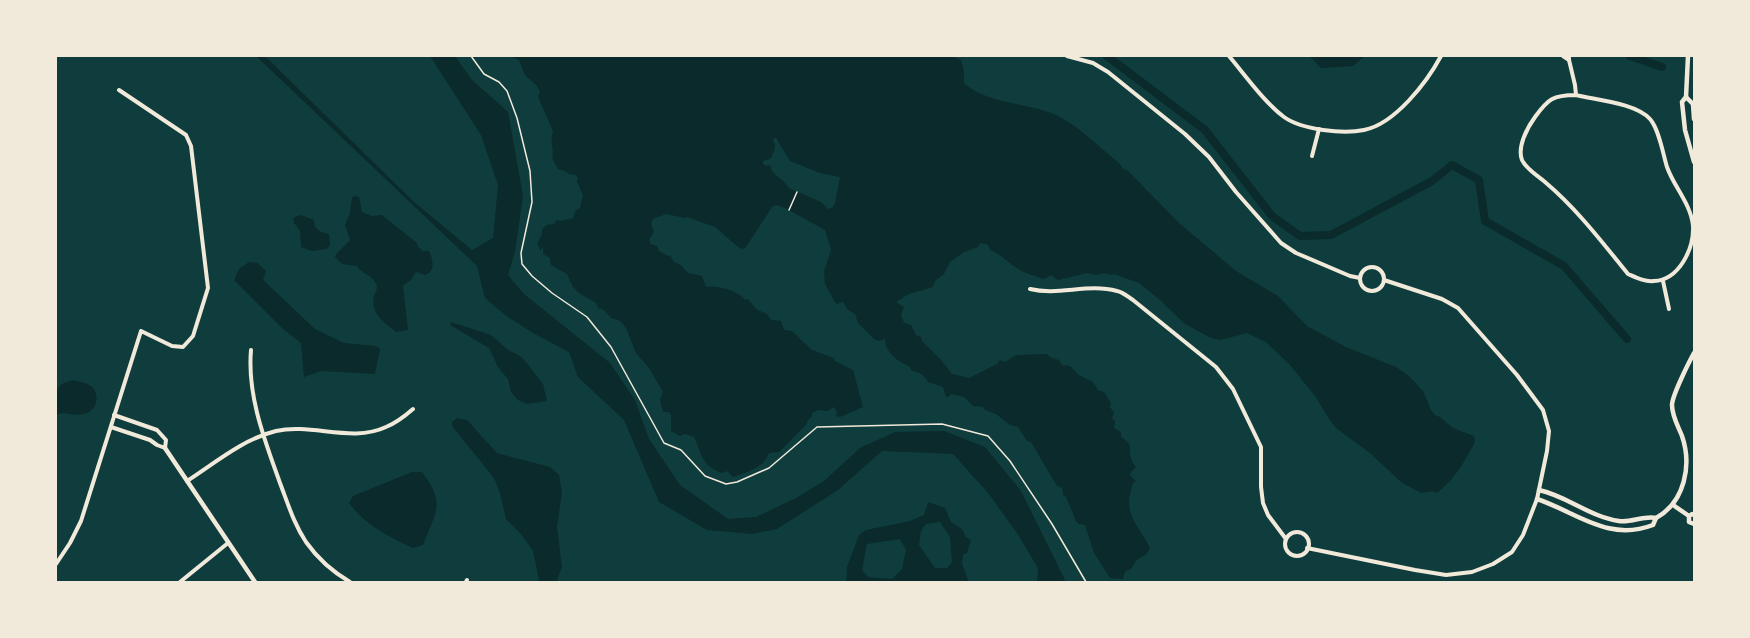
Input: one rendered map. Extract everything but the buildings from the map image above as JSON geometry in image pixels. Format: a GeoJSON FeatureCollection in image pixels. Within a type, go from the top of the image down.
{"type":"FeatureCollection","features":[{"type":"Feature","properties":{"kind":"street"},"geometry":{"type":"LineString","coordinates":[[1067,56],[1093,63],[1108,72],[1185,134],[1209,157],[1281,243],[1296,253],[1360,278]]}},
{"type":"Feature","properties":{"kind":"street"},"geometry":{"type":"LineString","coordinates":[[1228,56],[1284,117],[1298,124],[1340,132],[1366,130],[1389,118],[1417,92],[1441,56]]}},
{"type":"Feature","properties":{"kind":"street"},"geometry":{"type":"LineString","coordinates":[[1563,56],[1569,58],[1576,95]]}},
{"type":"Feature","properties":{"kind":"street"},"geometry":{"type":"LineString","coordinates":[[1688,56],[1686,97],[1682,102],[1685,130],[1695,162]]}},
{"type":"Feature","properties":{"kind":"street"},"geometry":{"type":"LineString","coordinates":[[56,564],[76,532],[141,331],[172,346],[183,346],[193,336],[208,288],[191,146],[186,135],[118,90]]}},
{"type":"Feature","properties":{"kind":"street"},"geometry":{"type":"LineString","coordinates":[[1559,95],[1576,95],[1626,106],[1651,119],[1668,169],[1690,214],[1693,227],[1689,250],[1683,263],[1673,274],[1663,280],[1652,282],[1628,274],[1564,198],[1525,165],[1521,158],[1521,147],[1533,120],[1547,102],[1559,95]]}},
{"type":"Feature","properties":{"kind":"street"},"geometry":{"type":"LineString","coordinates":[[1686,97],[1693,104],[1695,119]]}},
{"type":"Feature","properties":{"kind":"street"},"geometry":{"type":"LineString","coordinates":[[1312,156],[1319,129]]}},
{"type":"Feature","properties":{"kind":"street"},"geometry":{"type":"LineString","coordinates":[[1373,267],[1382,273],[1384,280],[1380,287],[1373,291],[1362,286],[1360,278],[1365,268],[1373,267]]}},
{"type":"Feature","properties":{"kind":"street"},"geometry":{"type":"LineString","coordinates":[[1307,548],[1446,575],[1472,572],[1493,564],[1512,552],[1523,535],[1537,499],[1549,431],[1543,410],[1517,375],[1458,308],[1442,299],[1384,280]]}},
{"type":"Feature","properties":{"kind":"street"},"geometry":{"type":"LineString","coordinates":[[1663,280],[1669,309]]}},
{"type":"Feature","properties":{"kind":"street"},"geometry":{"type":"LineString","coordinates":[[1030,289],[1055,292],[1102,288],[1119,291],[1216,367],[1233,389],[1262,447],[1263,502],[1268,515],[1286,539]]}},
{"type":"Feature","properties":{"kind":"street"},"geometry":{"type":"LineString","coordinates":[[251,350],[251,377],[263,435],[293,519],[313,552],[326,565],[350,582]]}},
{"type":"Feature","properties":{"kind":"street"},"geometry":{"type":"LineString","coordinates":[[1537,499],[1596,525],[1619,531],[1640,530],[1653,525],[1656,518],[1673,505],[1687,474],[1687,455],[1674,419],[1672,403],[1695,353]]}},
{"type":"Feature","properties":{"kind":"street"},"geometry":{"type":"LineString","coordinates":[[187,481],[247,442],[263,435],[295,429],[369,433],[398,421],[413,409]]}},
{"type":"Feature","properties":{"kind":"street"},"geometry":{"type":"LineString","coordinates":[[114,415],[157,430],[166,440],[165,448]]}},
{"type":"Feature","properties":{"kind":"street"},"geometry":{"type":"LineString","coordinates":[[111,427],[150,440],[165,448],[255,582]]}},
{"type":"Feature","properties":{"kind":"street"},"geometry":{"type":"LineString","coordinates":[[1539,490],[1621,522],[1650,516],[1656,518]]}},
{"type":"Feature","properties":{"kind":"street"},"geometry":{"type":"LineString","coordinates":[[1673,505],[1692,515],[1689,522],[1695,524]]}},
{"type":"Feature","properties":{"kind":"street"},"geometry":{"type":"LineString","coordinates":[[1596,525],[1600,515]]}},
{"type":"Feature","properties":{"kind":"street"},"geometry":{"type":"LineString","coordinates":[[1300,533],[1307,539],[1307,548],[1303,554],[1292,555],[1286,549],[1286,539],[1291,534],[1300,533]]}},
{"type":"Feature","properties":{"kind":"street"},"geometry":{"type":"LineString","coordinates":[[180,582],[228,543]]}},
{"type":"Feature","properties":{"kind":"path"},"geometry":{"type":"LineString","coordinates":[[471,56],[484,74],[499,82],[507,91],[517,118],[530,171],[532,202],[521,253],[522,264],[552,293],[587,317],[611,347],[664,443],[681,450],[705,476],[726,484],[737,482],[769,468],[817,427],[942,424],[988,436],[1010,461],[1052,524],[1086,582]]}},
{"type":"Feature","properties":{"kind":"path"},"geometry":{"type":"LineString","coordinates":[[789,210],[797,192]]}},
{"type":"Feature","properties":{"kind":"water"},"geometry":{"type":"Polygon","coordinates":[[[256,56],[265,56],[414,202],[472,250],[493,238],[498,185],[481,135],[430,56],[455,56],[472,80],[508,112],[523,196],[515,252],[508,275],[524,294],[610,363],[635,400],[649,439],[680,485],[728,519],[756,517],[796,498],[824,481],[860,448],[895,432],[944,431],[985,447],[1021,491],[1065,582],[1037,582],[1038,568],[1017,533],[988,493],[953,454],[882,451],[838,490],[777,529],[752,534],[707,530],[659,502],[624,420],[578,377],[569,352],[505,315],[485,298],[477,266],[256,56]]]}},
{"type":"Feature","properties":{"kind":"water"},"geometry":{"type":"Polygon","coordinates":[[[509,56],[952,56],[961,60],[964,83],[973,90],[994,99],[1051,113],[1078,129],[1127,170],[1179,223],[1236,271],[1278,296],[1307,326],[1346,347],[1396,367],[1409,376],[1423,391],[1435,415],[1453,428],[1474,436],[1475,442],[1459,469],[1443,488],[1437,493],[1433,491],[1421,493],[1401,482],[1370,453],[1336,428],[1315,396],[1290,365],[1266,342],[1247,333],[1220,340],[1211,338],[1185,324],[1139,283],[1114,274],[1087,273],[1058,280],[1051,275],[1044,279],[1020,270],[990,250],[988,245],[980,243],[978,247],[964,252],[950,262],[933,287],[909,294],[896,302],[904,307],[901,315],[904,323],[911,325],[916,335],[921,337],[922,341],[952,374],[969,378],[997,364],[1000,360],[1005,362],[1016,355],[1047,354],[1059,360],[1062,365],[1070,366],[1079,375],[1093,382],[1098,390],[1104,392],[1114,413],[1112,418],[1115,421],[1114,428],[1121,432],[1121,437],[1129,444],[1131,460],[1136,467],[1130,475],[1136,481],[1133,483],[1130,494],[1130,511],[1150,548],[1145,556],[1125,572],[1123,579],[1110,578],[1094,553],[1085,525],[1076,521],[1063,495],[1062,488],[1057,486],[1031,442],[1027,441],[1018,427],[1010,425],[983,407],[973,406],[964,397],[951,394],[946,397],[943,387],[928,382],[921,374],[912,371],[909,366],[893,356],[887,348],[885,339],[875,340],[858,323],[855,314],[848,310],[843,302],[836,304],[825,284],[824,271],[831,250],[825,230],[776,205],[772,207],[746,247],[742,249],[715,227],[687,217],[666,214],[653,219],[651,224],[654,232],[649,240],[651,244],[657,246],[659,251],[670,255],[674,262],[681,265],[688,273],[702,276],[706,287],[727,289],[745,300],[748,299],[756,309],[767,314],[771,320],[781,321],[784,330],[792,331],[812,350],[834,358],[835,361],[853,370],[863,407],[840,417],[836,416],[837,411],[833,407],[828,411],[818,410],[812,413],[806,425],[779,452],[769,453],[759,466],[733,477],[727,471],[722,473],[706,463],[694,437],[685,434],[680,436],[671,431],[671,416],[669,412],[663,412],[660,400],[663,392],[649,368],[636,353],[626,328],[620,321],[611,318],[604,310],[598,308],[596,303],[579,293],[573,287],[567,274],[551,265],[550,258],[543,254],[543,247],[540,251],[537,244],[542,230],[546,225],[554,224],[557,220],[573,218],[575,211],[580,208],[583,195],[576,175],[558,169],[552,158],[553,131],[538,97],[540,92],[525,75],[519,60],[509,56]],[[776,138],[773,140],[775,148],[773,154],[770,159],[763,161],[763,164],[770,165],[774,173],[789,188],[821,202],[828,209],[832,208],[840,177],[820,173],[790,161],[776,138]]]}},
{"type":"Feature","properties":{"kind":"water"},"geometry":{"type":"Polygon","coordinates":[[[1309,56],[1365,56],[1353,66],[1321,68],[1309,56]]]}},
{"type":"Feature","properties":{"kind":"water"},"geometry":{"type":"Polygon","coordinates":[[[352,197],[359,197],[362,212],[372,216],[382,215],[417,243],[422,251],[429,251],[433,265],[431,271],[425,275],[416,272],[403,286],[408,330],[396,332],[383,321],[374,308],[373,302],[377,288],[373,280],[357,266],[342,264],[335,257],[350,240],[345,225],[350,213],[352,197]]]}},
{"type":"Feature","properties":{"kind":"water"},"geometry":{"type":"Polygon","coordinates":[[[301,215],[314,220],[318,230],[329,234],[330,245],[327,249],[312,251],[301,247],[300,231],[293,218],[301,215]]]}},
{"type":"Feature","properties":{"kind":"water"},"geometry":{"type":"Polygon","coordinates":[[[249,262],[258,263],[266,271],[263,280],[315,329],[344,343],[376,346],[380,349],[375,374],[321,371],[304,377],[301,343],[283,329],[234,280],[239,269],[249,262]]]}},
{"type":"Feature","properties":{"kind":"water"},"geometry":{"type":"Polygon","coordinates":[[[451,322],[491,335],[508,350],[522,357],[543,384],[547,401],[527,404],[518,400],[511,392],[508,379],[498,367],[489,348],[450,325],[451,322]]]}},
{"type":"Feature","properties":{"kind":"water"},"geometry":{"type":"Polygon","coordinates":[[[74,380],[92,387],[95,391],[97,399],[94,407],[84,414],[56,415],[56,391],[61,385],[74,380]]]}},
{"type":"Feature","properties":{"kind":"water"},"geometry":{"type":"Polygon","coordinates":[[[457,418],[467,420],[497,453],[550,467],[559,475],[562,492],[557,527],[562,567],[557,580],[559,582],[538,582],[533,551],[506,519],[494,478],[452,426],[452,422],[457,418]]]}},
{"type":"Feature","properties":{"kind":"water"},"geometry":{"type":"Polygon","coordinates":[[[412,472],[422,472],[436,500],[435,515],[423,545],[413,548],[386,535],[370,524],[349,503],[353,496],[412,472]]]}},
{"type":"Feature","properties":{"kind":"water"},"geometry":{"type":"Polygon","coordinates":[[[928,502],[945,508],[951,522],[962,529],[966,537],[971,540],[967,553],[963,555],[962,564],[969,582],[846,582],[847,567],[859,535],[866,530],[910,521],[924,515],[928,502]],[[940,522],[926,524],[921,531],[919,545],[935,568],[947,568],[952,562],[950,537],[940,522]],[[900,539],[867,544],[862,570],[868,577],[892,579],[902,569],[906,550],[900,539]]]}},
{"type":"Feature","properties":{"kind":"waterway"},"geometry":{"type":"LineString","coordinates":[[1107,56],[1205,130],[1272,216],[1300,236],[1331,235],[1432,181],[1452,165],[1479,180],[1485,221],[1564,266],[1627,339]]}},
{"type":"Feature","properties":{"kind":"waterway"},"geometry":{"type":"LineString","coordinates":[[1630,56],[1662,67]]}}]}
